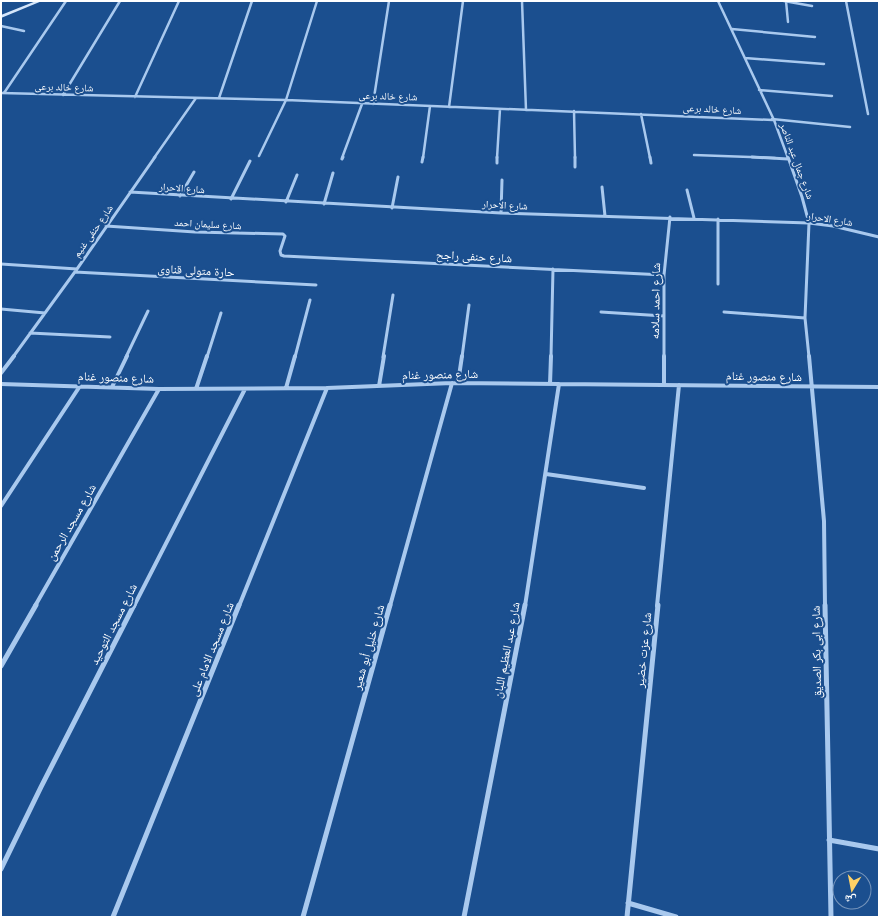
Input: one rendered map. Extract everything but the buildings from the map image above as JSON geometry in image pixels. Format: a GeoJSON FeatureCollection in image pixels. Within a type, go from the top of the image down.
{"type":"FeatureCollection","features":[{"type":"Feature","properties":{"kind":"street"},"geometry":{"type":"LineString","coordinates":[[1,18],[40,1]]}},
{"type":"Feature","properties":{"kind":"street"},"geometry":{"type":"LineString","coordinates":[[3,93],[66,1]]}},
{"type":"Feature","properties":{"kind":"street"},"geometry":{"type":"LineString","coordinates":[[63,95],[120,1]]}},
{"type":"Feature","properties":{"kind":"street"},"geometry":{"type":"LineString","coordinates":[[134,97],[179,1]]}},
{"type":"Feature","properties":{"kind":"street"},"geometry":{"type":"LineString","coordinates":[[219,98],[252,1]]}},
{"type":"Feature","properties":{"kind":"street"},"geometry":{"type":"LineString","coordinates":[[259,156],[286,100],[317,1]]}},
{"type":"Feature","properties":{"kind":"street"},"geometry":{"type":"LineString","coordinates":[[373,104],[389,1]]}},
{"type":"Feature","properties":{"kind":"street"},"geometry":{"type":"LineString","coordinates":[[450,107],[463,1]]}},
{"type":"Feature","properties":{"kind":"street"},"geometry":{"type":"LineString","coordinates":[[522,1],[526,110]]}},
{"type":"Feature","properties":{"kind":"street","name":"شارع جمال عبد الناصر"},"geometry":{"type":"LineString","coordinates":[[718,1],[773,120],[802,197],[809,223],[805,318],[811,387]]}},
{"type":"Feature","properties":{"kind":"street"},"geometry":{"type":"LineString","coordinates":[[788,22],[785,1],[812,6]]}},
{"type":"Feature","properties":{"kind":"street"},"geometry":{"type":"LineString","coordinates":[[846,1],[868,114]]}},
{"type":"Feature","properties":{"kind":"street"},"geometry":{"type":"LineString","coordinates":[[1,26],[24,31]]}},
{"type":"Feature","properties":{"kind":"street"},"geometry":{"type":"LineString","coordinates":[[732,29],[815,37]]}},
{"type":"Feature","properties":{"kind":"street"},"geometry":{"type":"LineString","coordinates":[[745,58],[824,64]]}},
{"type":"Feature","properties":{"kind":"street"},"geometry":{"type":"LineString","coordinates":[[760,90],[832,96]]}},
{"type":"Feature","properties":{"kind":"street","name":"شارع خالد برعى"},"geometry":{"type":"LineString","coordinates":[[3,93],[286,100],[574,111],[773,120],[850,127]]}},
{"type":"Feature","properties":{"kind":"street","name":"شارع حنفى غنيم"},"geometry":{"type":"LineString","coordinates":[[2,372],[76,270],[196,98]]}},
{"type":"Feature","properties":{"kind":"street"},"geometry":{"type":"LineString","coordinates":[[342,159],[362,104]]}},
{"type":"Feature","properties":{"kind":"street"},"geometry":{"type":"LineString","coordinates":[[422,162],[430,106]]}},
{"type":"Feature","properties":{"kind":"street"},"geometry":{"type":"LineString","coordinates":[[497,163],[500,109]]}},
{"type":"Feature","properties":{"kind":"street"},"geometry":{"type":"LineString","coordinates":[[574,111],[575,167]]}},
{"type":"Feature","properties":{"kind":"street"},"geometry":{"type":"LineString","coordinates":[[641,114],[651,163]]}},
{"type":"Feature","properties":{"kind":"street"},"geometry":{"type":"LineString","coordinates":[[694,155],[788,159]]}},
{"type":"Feature","properties":{"kind":"street"},"geometry":{"type":"LineString","coordinates":[[231,199],[250,161]]}},
{"type":"Feature","properties":{"kind":"street"},"geometry":{"type":"LineString","coordinates":[[180,196],[194,172]]}},
{"type":"Feature","properties":{"kind":"street"},"geometry":{"type":"LineString","coordinates":[[324,204],[332,173]]}},
{"type":"Feature","properties":{"kind":"street"},"geometry":{"type":"LineString","coordinates":[[286,202],[297,175]]}},
{"type":"Feature","properties":{"kind":"street"},"geometry":{"type":"LineString","coordinates":[[392,208],[398,177]]}},
{"type":"Feature","properties":{"kind":"street"},"geometry":{"type":"LineString","coordinates":[[501,213],[502,180]]}},
{"type":"Feature","properties":{"kind":"street"},"geometry":{"type":"LineString","coordinates":[[602,187],[605,216]]}},
{"type":"Feature","properties":{"kind":"street"},"geometry":{"type":"LineString","coordinates":[[687,190],[694,218]]}},
{"type":"Feature","properties":{"kind":"street","name":"شارع الاحرار"},"geometry":{"type":"LineString","coordinates":[[130,192],[231,199],[501,213],[670,217],[809,223],[833,226],[879,237]]}},
{"type":"Feature","properties":{"kind":"street","name":"شارع احمد سلامه"},"geometry":{"type":"LineString","coordinates":[[664,385],[664,275],[670,217]]}},
{"type":"Feature","properties":{"kind":"street"},"geometry":{"type":"LineString","coordinates":[[718,219],[718,284]]}},
{"type":"Feature","properties":{"kind":"street","name":"شارع سليمان احمد"},"geometry":{"type":"LineString","coordinates":[[106,226],[195,232],[283,234],[285,236],[280,251],[281,255],[284,256]]}},
{"type":"Feature","properties":{"kind":"street","name":"شارع حنفى راجح"},"geometry":{"type":"LineString","coordinates":[[284,256],[664,275]]}},
{"type":"Feature","properties":{"kind":"street","name":"حارة متولى قناوى"},"geometry":{"type":"LineString","coordinates":[[1,264],[316,285]]}},
{"type":"Feature","properties":{"kind":"street"},"geometry":{"type":"LineString","coordinates":[[550,384],[553,269]]}},
{"type":"Feature","properties":{"kind":"street"},"geometry":{"type":"LineString","coordinates":[[380,386],[393,295]]}},
{"type":"Feature","properties":{"kind":"street"},"geometry":{"type":"LineString","coordinates":[[286,388],[310,300]]}},
{"type":"Feature","properties":{"kind":"street"},"geometry":{"type":"LineString","coordinates":[[458,383],[469,305]]}},
{"type":"Feature","properties":{"kind":"street"},"geometry":{"type":"LineString","coordinates":[[1,309],[45,313]]}},
{"type":"Feature","properties":{"kind":"street"},"geometry":{"type":"LineString","coordinates":[[112,387],[148,311]]}},
{"type":"Feature","properties":{"kind":"street"},"geometry":{"type":"LineString","coordinates":[[601,312],[664,316]]}},
{"type":"Feature","properties":{"kind":"street"},"geometry":{"type":"LineString","coordinates":[[724,312],[805,318]]}},
{"type":"Feature","properties":{"kind":"street"},"geometry":{"type":"LineString","coordinates":[[196,389],[221,313]]}},
{"type":"Feature","properties":{"kind":"street"},"geometry":{"type":"LineString","coordinates":[[30,333],[110,337]]}},
{"type":"Feature","properties":{"kind":"street","name":"شارع منصور غنام"},"geometry":{"type":"LineString","coordinates":[[1,384],[159,389],[327,388],[452,383],[879,387]]}},
{"type":"Feature","properties":{"kind":"street","name":"شارع خليل أبو شعير"},"geometry":{"type":"LineString","coordinates":[[303,917],[452,383]]}},
{"type":"Feature","properties":{"kind":"street","name":"شارع عبد العظيم اللبان"},"geometry":{"type":"LineString","coordinates":[[464,917],[521,632],[559,384]]}},
{"type":"Feature","properties":{"kind":"street","name":"شارع عزت خضير"},"geometry":{"type":"LineString","coordinates":[[627,917],[679,385]]}},
{"type":"Feature","properties":{"kind":"street"},"geometry":{"type":"LineString","coordinates":[[1,506],[80,386]]}},
{"type":"Feature","properties":{"kind":"street","name":"شارع ابى بكر الصديق"},"geometry":{"type":"LineString","coordinates":[[811,387],[824,521],[831,917]]}},
{"type":"Feature","properties":{"kind":"street","name":"شارع مسجد الامام على"},"geometry":{"type":"LineString","coordinates":[[113,917],[327,388]]}},
{"type":"Feature","properties":{"kind":"street","name":"شارع مسجد الرحمن"},"geometry":{"type":"LineString","coordinates":[[1,666],[159,389]]}},
{"type":"Feature","properties":{"kind":"street","name":"شارع مسجد التوحيد"},"geometry":{"type":"LineString","coordinates":[[1,868],[245,389]]}},
{"type":"Feature","properties":{"kind":"street"},"geometry":{"type":"LineString","coordinates":[[546,474],[644,488]]}},
{"type":"Feature","properties":{"kind":"street"},"geometry":{"type":"LineString","coordinates":[[829,840],[879,849]]}},
{"type":"Feature","properties":{"kind":"street"},"geometry":{"type":"LineString","coordinates":[[628,903],[676,917]]}}]}
